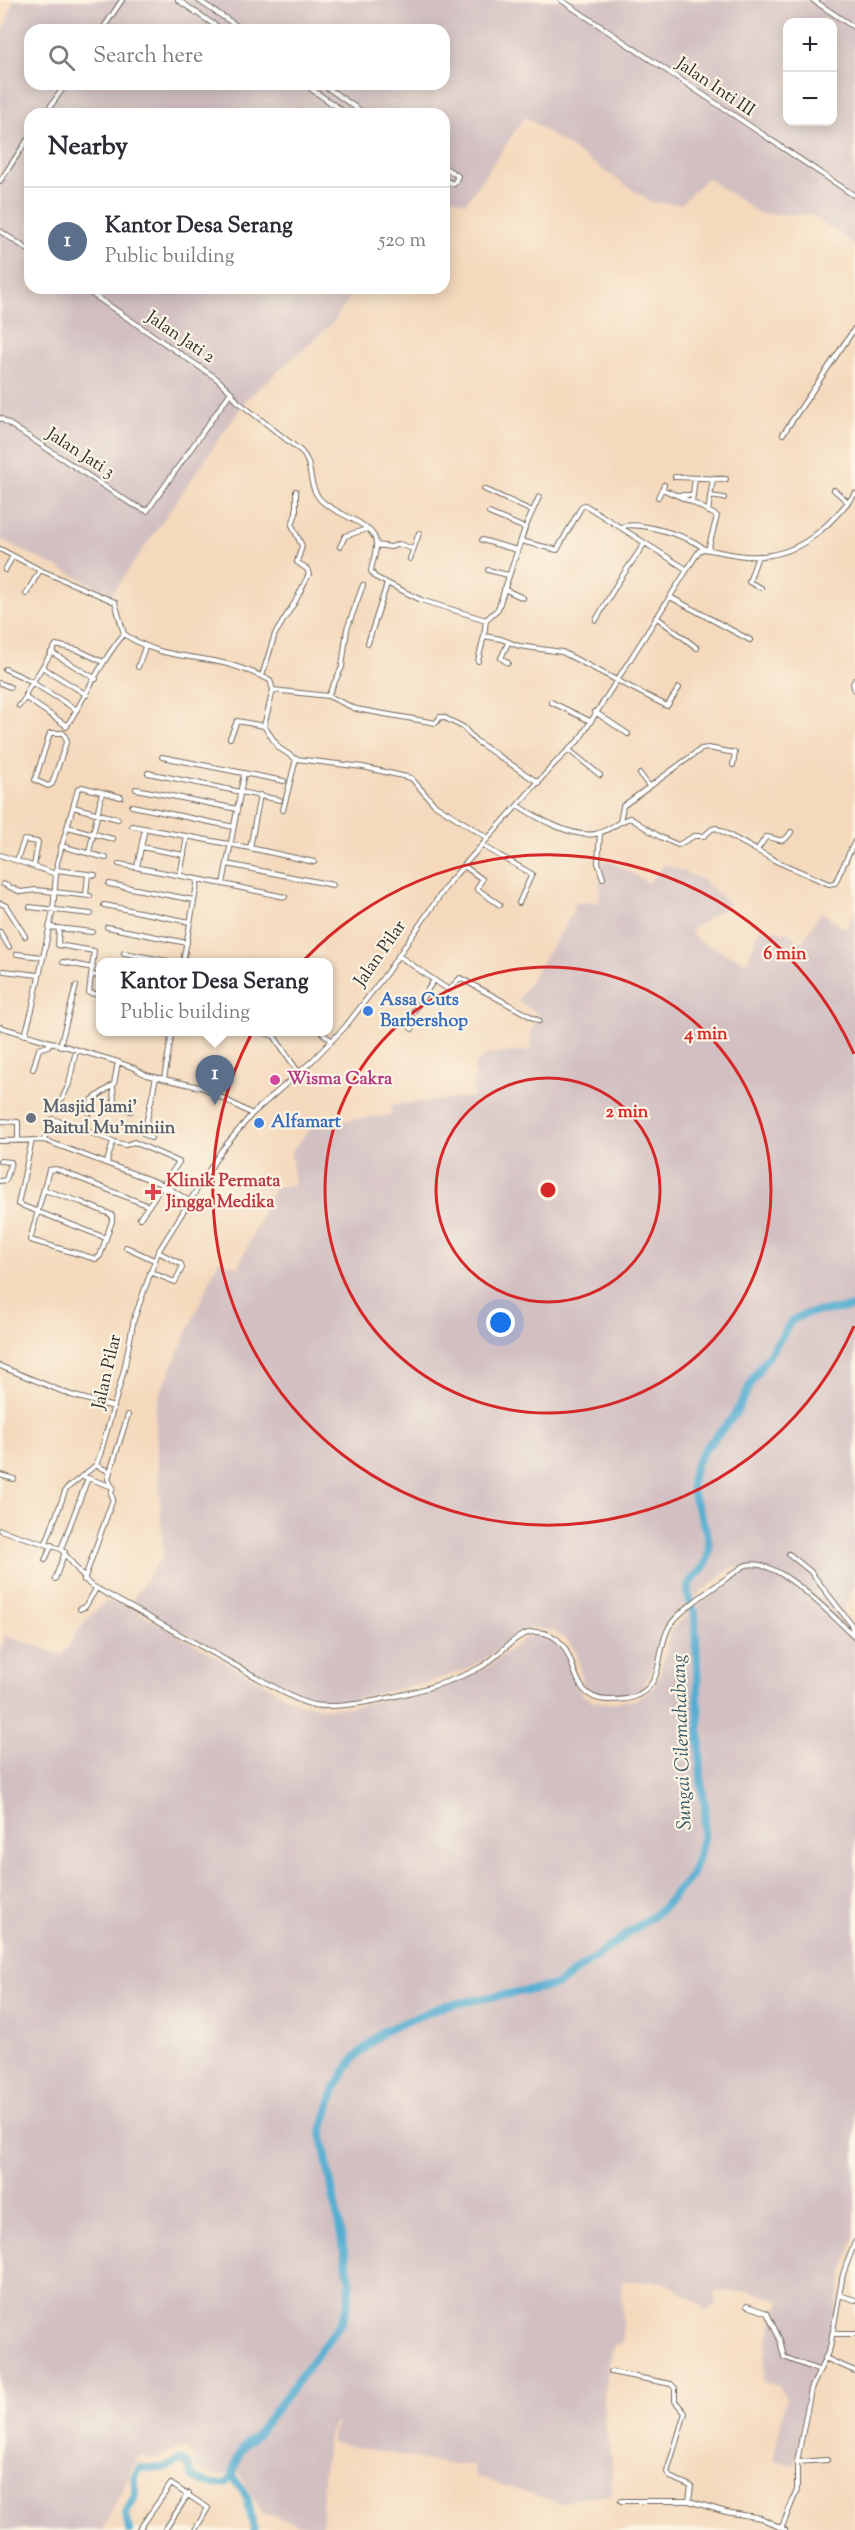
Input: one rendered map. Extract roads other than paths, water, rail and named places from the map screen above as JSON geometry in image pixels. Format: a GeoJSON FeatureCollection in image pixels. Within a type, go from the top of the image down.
{"type":"FeatureCollection","features":[{"type":"Feature","properties":{"kind":"street"},"geometry":{"type":"LineString","coordinates":[[106,24],[122,0]]}},
{"type":"Feature","properties":{"kind":"street"},"geometry":{"type":"LineString","coordinates":[[178,0],[213,24]]}},
{"type":"Feature","properties":{"kind":"street"},"geometry":{"type":"LineString","coordinates":[[198,0],[234,24]]}},
{"type":"Feature","properties":{"kind":"street","name":"Jalan Inti III"},"geometry":{"type":"LineString","coordinates":[[561,0],[855,196]]}},
{"type":"Feature","properties":{"kind":"street"},"geometry":{"type":"LineString","coordinates":[[813,0],[855,28]]}},
{"type":"Feature","properties":{"kind":"street"},"geometry":{"type":"LineString","coordinates":[[49,108],[62,90]]}},
{"type":"Feature","properties":{"kind":"street"},"geometry":{"type":"LineString","coordinates":[[313,90],[339,108]]}},
{"type":"Feature","properties":{"kind":"street"},"geometry":{"type":"LineString","coordinates":[[330,90],[356,108]]}},
{"type":"Feature","properties":{"kind":"street"},"geometry":{"type":"LineString","coordinates":[[0,181],[24,145]]}},
{"type":"Feature","properties":{"kind":"street"},"geometry":{"type":"LineString","coordinates":[[450,170],[458,176],[454,184],[450,182]]}},
{"type":"Feature","properties":{"kind":"street"},"geometry":{"type":"LineString","coordinates":[[0,231],[24,248]]}},
{"type":"Feature","properties":{"kind":"street","name":"Jalan Jati 2"},"geometry":{"type":"LineString","coordinates":[[92,294],[216,378],[237,401],[306,456],[310,465],[310,483],[324,504],[368,529]]}},
{"type":"Feature","properties":{"kind":"street"},"geometry":{"type":"LineString","coordinates":[[783,434],[855,328]]}},
{"type":"Feature","properties":{"kind":"street","name":"Jalan Jati 3"},"geometry":{"type":"LineString","coordinates":[[0,418],[149,511],[231,392]]}},
{"type":"Feature","properties":{"kind":"street"},"geometry":{"type":"LineString","coordinates":[[675,477],[726,478]]}},
{"type":"Feature","properties":{"kind":"street"},"geometry":{"type":"LineString","coordinates":[[692,502],[695,478]]}},
{"type":"Feature","properties":{"kind":"street"},"geometry":{"type":"LineString","coordinates":[[708,512],[713,478]]}},
{"type":"Feature","properties":{"kind":"street"},"geometry":{"type":"LineString","coordinates":[[658,497],[663,487],[672,495],[692,502],[717,516],[706,549]]}},
{"type":"Feature","properties":{"kind":"street"},"geometry":{"type":"LineString","coordinates":[[483,489],[532,511]]}},
{"type":"Feature","properties":{"kind":"street"},"geometry":{"type":"LineString","coordinates":[[834,490],[848,502]]}},
{"type":"Feature","properties":{"kind":"street"},"geometry":{"type":"LineString","coordinates":[[262,676],[275,634],[309,574],[307,569],[297,562],[302,546],[292,525],[296,513],[296,491]]}},
{"type":"Feature","properties":{"kind":"street"},"geometry":{"type":"LineString","coordinates":[[621,528],[633,525],[667,532],[706,549],[744,556],[779,552],[804,544],[825,529],[855,494]]}},
{"type":"Feature","properties":{"kind":"street"},"geometry":{"type":"LineString","coordinates":[[672,495],[693,495]]}},
{"type":"Feature","properties":{"kind":"street"},"geometry":{"type":"LineString","coordinates":[[478,661],[486,620],[498,609],[517,550],[539,496]]}},
{"type":"Feature","properties":{"kind":"street"},"geometry":{"type":"LineString","coordinates":[[710,496],[724,498]]}},
{"type":"Feature","properties":{"kind":"street"},"geometry":{"type":"LineString","coordinates":[[521,541],[557,550],[584,505],[686,569]]}},
{"type":"Feature","properties":{"kind":"street"},"geometry":{"type":"LineString","coordinates":[[489,513],[525,528]]}},
{"type":"Feature","properties":{"kind":"street"},"geometry":{"type":"LineString","coordinates":[[340,547],[345,536],[368,529],[376,545],[371,571],[375,577],[421,600],[486,620]]}},
{"type":"Feature","properties":{"kind":"street"},"geometry":{"type":"LineString","coordinates":[[410,559],[419,533]]}},
{"type":"Feature","properties":{"kind":"street"},"geometry":{"type":"LineString","coordinates":[[482,540],[517,550]]}},
{"type":"Feature","properties":{"kind":"street"},"geometry":{"type":"LineString","coordinates":[[596,620],[618,582],[645,543]]}},
{"type":"Feature","properties":{"kind":"street"},"geometry":{"type":"LineString","coordinates":[[376,545],[391,547],[399,544],[413,549]]}},
{"type":"Feature","properties":{"kind":"street"},"geometry":{"type":"LineString","coordinates":[[0,549],[39,570],[114,602],[124,634],[145,647],[176,657],[209,660],[262,676],[272,682],[273,690],[264,726]]}},
{"type":"Feature","properties":{"kind":"street","name":"Jalan Pilar"},"geometry":{"type":"LineString","coordinates":[[96,1465],[124,1370],[134,1319],[154,1260],[221,1151],[252,1114],[332,1041],[399,956],[437,898],[488,838],[579,740],[686,569],[699,551],[706,549]]}},
{"type":"Feature","properties":{"kind":"street"},"geometry":{"type":"LineString","coordinates":[[5,570],[13,555]]}},
{"type":"Feature","properties":{"kind":"street"},"geometry":{"type":"LineString","coordinates":[[758,555],[748,582],[761,588]]}},
{"type":"Feature","properties":{"kind":"street"},"geometry":{"type":"LineString","coordinates":[[26,594],[39,570]]}},
{"type":"Feature","properties":{"kind":"street"},"geometry":{"type":"LineString","coordinates":[[488,570],[508,576]]}},
{"type":"Feature","properties":{"kind":"street"},"geometry":{"type":"LineString","coordinates":[[368,644],[387,584]]}},
{"type":"Feature","properties":{"kind":"street"},"geometry":{"type":"LineString","coordinates":[[328,696],[342,667],[347,629],[363,585]]}},
{"type":"Feature","properties":{"kind":"street"},"geometry":{"type":"LineString","coordinates":[[504,590],[523,598]]}},
{"type":"Feature","properties":{"kind":"street"},"geometry":{"type":"LineString","coordinates":[[670,597],[750,640]]}},
{"type":"Feature","properties":{"kind":"street"},"geometry":{"type":"LineString","coordinates":[[656,617],[697,648]]}},
{"type":"Feature","properties":{"kind":"street"},"geometry":{"type":"LineString","coordinates":[[63,733],[87,695],[103,662],[124,634]]}},
{"type":"Feature","properties":{"kind":"street"},"geometry":{"type":"LineString","coordinates":[[484,636],[501,639],[508,643],[562,652],[666,706],[679,688]]}},
{"type":"Feature","properties":{"kind":"street"},"geometry":{"type":"LineString","coordinates":[[508,643],[501,658],[508,663]]}},
{"type":"Feature","properties":{"kind":"street"},"geometry":{"type":"LineString","coordinates":[[19,706],[55,646],[78,650],[103,662]]}},
{"type":"Feature","properties":{"kind":"street"},"geometry":{"type":"LineString","coordinates":[[138,667],[145,647]]}},
{"type":"Feature","properties":{"kind":"street"},"geometry":{"type":"LineString","coordinates":[[51,652],[96,679]]}},
{"type":"Feature","properties":{"kind":"street"},"geometry":{"type":"LineString","coordinates":[[42,667],[87,695]]}},
{"type":"Feature","properties":{"kind":"street"},"geometry":{"type":"LineString","coordinates":[[5,669],[33,682],[77,711]]}},
{"type":"Feature","properties":{"kind":"street"},"geometry":{"type":"LineString","coordinates":[[854,689],[855,680]]}},
{"type":"Feature","properties":{"kind":"street"},"geometry":{"type":"LineString","coordinates":[[0,683],[10,687]]}},
{"type":"Feature","properties":{"kind":"street"},"geometry":{"type":"LineString","coordinates":[[273,690],[328,696],[356,709],[402,718],[436,723],[440,717],[443,717],[463,727],[480,744],[539,783]]}},
{"type":"Feature","properties":{"kind":"street"},"geometry":{"type":"LineString","coordinates":[[26,697],[67,726]]}},
{"type":"Feature","properties":{"kind":"street"},"geometry":{"type":"LineString","coordinates":[[551,702],[590,721]]}},
{"type":"Feature","properties":{"kind":"street"},"geometry":{"type":"LineString","coordinates":[[596,712],[628,734]]}},
{"type":"Feature","properties":{"kind":"street"},"geometry":{"type":"LineString","coordinates":[[230,738],[236,721],[264,726],[279,748],[296,759],[363,767],[411,778],[434,804],[488,838]]}},
{"type":"Feature","properties":{"kind":"street"},"geometry":{"type":"LineString","coordinates":[[50,733],[63,733],[67,743],[52,784],[48,786],[36,781],[35,778],[50,733]]}},
{"type":"Feature","properties":{"kind":"street"},"geometry":{"type":"LineString","coordinates":[[620,822],[623,806],[704,747],[735,753],[733,765]]}},
{"type":"Feature","properties":{"kind":"street"},"geometry":{"type":"LineString","coordinates":[[569,750],[600,776]]}},
{"type":"Feature","properties":{"kind":"street"},"geometry":{"type":"LineString","coordinates":[[162,757],[284,781]]}},
{"type":"Feature","properties":{"kind":"street"},"geometry":{"type":"LineString","coordinates":[[283,810],[296,759]]}},
{"type":"Feature","properties":{"kind":"street"},"geometry":{"type":"LineString","coordinates":[[148,772],[280,800]]}},
{"type":"Feature","properties":{"kind":"street"},"geometry":{"type":"LineString","coordinates":[[223,884],[244,773]]}},
{"type":"Feature","properties":{"kind":"street"},"geometry":{"type":"LineString","coordinates":[[640,774],[648,786]]}},
{"type":"Feature","properties":{"kind":"street"},"geometry":{"type":"LineString","coordinates":[[25,1035],[53,910],[61,846],[80,787],[121,797]]}},
{"type":"Feature","properties":{"kind":"street"},"geometry":{"type":"LineString","coordinates":[[136,789],[237,809]]}},
{"type":"Feature","properties":{"kind":"street"},"geometry":{"type":"LineString","coordinates":[[89,853],[102,792]]}},
{"type":"Feature","properties":{"kind":"street"},"geometry":{"type":"LineString","coordinates":[[250,848],[260,795]]}},
{"type":"Feature","properties":{"kind":"street"},"geometry":{"type":"LineString","coordinates":[[132,806],[234,827]]}},
{"type":"Feature","properties":{"kind":"street"},"geometry":{"type":"LineString","coordinates":[[519,806],[556,826],[588,834],[600,833],[620,822],[634,819],[660,837],[678,845],[694,836],[704,836],[712,828],[716,828],[778,862],[832,884],[835,883],[855,841]]}},
{"type":"Feature","properties":{"kind":"street"},"geometry":{"type":"LineString","coordinates":[[73,807],[118,819]]}},
{"type":"Feature","properties":{"kind":"street"},"geometry":{"type":"LineString","coordinates":[[132,825],[314,862]]}},
{"type":"Feature","properties":{"kind":"street"},"geometry":{"type":"LineString","coordinates":[[68,826],[113,838]]}},
{"type":"Feature","properties":{"kind":"street"},"geometry":{"type":"LineString","coordinates":[[137,867],[145,828]]}},
{"type":"Feature","properties":{"kind":"street"},"geometry":{"type":"LineString","coordinates":[[757,850],[766,837],[779,841],[791,832]]}},
{"type":"Feature","properties":{"kind":"street"},"geometry":{"type":"LineString","coordinates":[[600,833],[598,863],[603,878]]}},
{"type":"Feature","properties":{"kind":"street"},"geometry":{"type":"LineString","coordinates":[[180,876],[187,836]]}},
{"type":"Feature","properties":{"kind":"street"},"geometry":{"type":"LineString","coordinates":[[17,860],[24,840],[38,842],[34,866]]}},
{"type":"Feature","properties":{"kind":"street"},"geometry":{"type":"LineString","coordinates":[[61,846],[106,858]]}},
{"type":"Feature","properties":{"kind":"street"},"geometry":{"type":"LineString","coordinates":[[483,846],[532,874],[519,903]]}},
{"type":"Feature","properties":{"kind":"street"},"geometry":{"type":"LineString","coordinates":[[141,847],[184,855]]}},
{"type":"Feature","properties":{"kind":"street"},"geometry":{"type":"LineString","coordinates":[[0,855],[57,872],[95,875]]}},
{"type":"Feature","properties":{"kind":"street"},"geometry":{"type":"LineString","coordinates":[[119,864],[285,897]]}},
{"type":"Feature","properties":{"kind":"street"},"geometry":{"type":"LineString","coordinates":[[227,864],[333,885]]}},
{"type":"Feature","properties":{"kind":"street"},"geometry":{"type":"LineString","coordinates":[[464,866],[482,879],[477,889],[500,905]]}},
{"type":"Feature","properties":{"kind":"street"},"geometry":{"type":"LineString","coordinates":[[3,884],[21,892],[56,891],[88,896],[88,874]]}},
{"type":"Feature","properties":{"kind":"street"},"geometry":{"type":"LineString","coordinates":[[184,958],[198,879]]}},
{"type":"Feature","properties":{"kind":"street"},"geometry":{"type":"LineString","coordinates":[[109,884],[194,900]]}},
{"type":"Feature","properties":{"kind":"street"},"geometry":{"type":"LineString","coordinates":[[0,903],[6,906],[25,936]]}},
{"type":"Feature","properties":{"kind":"street"},"geometry":{"type":"LineString","coordinates":[[105,905],[190,922]]}},
{"type":"Feature","properties":{"kind":"street"},"geometry":{"type":"LineString","coordinates":[[0,909],[6,906]]}},
{"type":"Feature","properties":{"kind":"street"},"geometry":{"type":"LineString","coordinates":[[30,907],[91,914]]}},
{"type":"Feature","properties":{"kind":"street"},"geometry":{"type":"LineString","coordinates":[[49,927],[92,932]]}},
{"type":"Feature","properties":{"kind":"street"},"geometry":{"type":"LineString","coordinates":[[107,927],[187,943]]}},
{"type":"Feature","properties":{"kind":"street"},"geometry":{"type":"LineString","coordinates":[[59,928],[58,945],[94,951],[89,993],[96,994]]}},
{"type":"Feature","properties":{"kind":"street"},"geometry":{"type":"LineString","coordinates":[[0,932],[9,946]]}},
{"type":"Feature","properties":{"kind":"street"},"geometry":{"type":"LineString","coordinates":[[124,953],[148,958]]}},
{"type":"Feature","properties":{"kind":"street"},"geometry":{"type":"LineString","coordinates":[[17,954],[42,957]]}},
{"type":"Feature","properties":{"kind":"street"},"geometry":{"type":"LineString","coordinates":[[399,956],[449,990],[460,978],[539,1021]]}},
{"type":"Feature","properties":{"kind":"street"},"geometry":{"type":"LineString","coordinates":[[63,962],[93,968]]}},
{"type":"Feature","properties":{"kind":"street"},"geometry":{"type":"LineString","coordinates":[[4,971],[39,975]]}},
{"type":"Feature","properties":{"kind":"street"},"geometry":{"type":"LineString","coordinates":[[92,975],[96,975]]}},
{"type":"Feature","properties":{"kind":"street"},"geometry":{"type":"LineString","coordinates":[[412,1029],[405,1024],[434,980]]}},
{"type":"Feature","properties":{"kind":"street"},"geometry":{"type":"LineString","coordinates":[[60,1046],[76,986]]}},
{"type":"Feature","properties":{"kind":"street"},"geometry":{"type":"LineString","coordinates":[[0,1027],[118,1062],[146,1076],[201,1087],[252,1114]]}},
{"type":"Feature","properties":{"kind":"street"},"geometry":{"type":"LineString","coordinates":[[164,1079],[171,1036]]}},
{"type":"Feature","properties":{"kind":"street"},"geometry":{"type":"LineString","coordinates":[[277,1036],[299,1073]]}},
{"type":"Feature","properties":{"kind":"street"},"geometry":{"type":"LineString","coordinates":[[326,1036],[332,1041]]}},
{"type":"Feature","properties":{"kind":"street"},"geometry":{"type":"LineString","coordinates":[[33,1069],[39,1049],[50,1043]]}},
{"type":"Feature","properties":{"kind":"street"},"geometry":{"type":"LineString","coordinates":[[62,1098],[69,1084],[76,1050]]}},
{"type":"Feature","properties":{"kind":"street"},"geometry":{"type":"LineString","coordinates":[[118,1062],[112,1093],[114,1103],[131,1111]]}},
{"type":"Feature","properties":{"kind":"street"},"geometry":{"type":"LineString","coordinates":[[151,1138],[144,1134],[156,1077]]}},
{"type":"Feature","properties":{"kind":"street"},"geometry":{"type":"LineString","coordinates":[[89,1113],[90,1101],[113,1085]]}},
{"type":"Feature","properties":{"kind":"street"},"geometry":{"type":"LineString","coordinates":[[44,1140],[52,1119],[114,1142],[126,1145],[134,1142],[178,1161],[140,1218]]}},
{"type":"Feature","properties":{"kind":"street"},"geometry":{"type":"LineString","coordinates":[[0,1121],[18,1122],[18,1141]]}},
{"type":"Feature","properties":{"kind":"street"},"geometry":{"type":"LineString","coordinates":[[32,1140],[17,1202],[106,1238]]}},
{"type":"Feature","properties":{"kind":"street"},"geometry":{"type":"LineString","coordinates":[[0,1141],[44,1140],[107,1162],[162,1186],[188,1203]]}},
{"type":"Feature","properties":{"kind":"street"},"geometry":{"type":"LineString","coordinates":[[107,1162],[114,1142]]}},
{"type":"Feature","properties":{"kind":"street"},"geometry":{"type":"LineString","coordinates":[[0,1161],[11,1162],[6,1180],[0,1181]]}},
{"type":"Feature","properties":{"kind":"street"},"geometry":{"type":"LineString","coordinates":[[44,1190],[112,1215],[100,1256],[96,1259],[32,1241],[30,1238],[49,1170],[56,1169],[149,1206]]}},
{"type":"Feature","properties":{"kind":"street"},"geometry":{"type":"LineString","coordinates":[[126,1247],[154,1260]]}},
{"type":"Feature","properties":{"kind":"street"},"geometry":{"type":"LineString","coordinates":[[150,1272],[175,1282],[182,1268],[181,1264],[158,1252]]}},
{"type":"Feature","properties":{"kind":"street"},"geometry":{"type":"LineString","coordinates":[[0,1366],[71,1395],[114,1407]]}},
{"type":"Feature","properties":{"kind":"street"},"geometry":{"type":"LineString","coordinates":[[84,1580],[113,1499],[111,1494],[113,1487],[108,1479],[128,1414]]}},
{"type":"Feature","properties":{"kind":"street"},"geometry":{"type":"LineString","coordinates":[[46,1543],[66,1489],[96,1465],[110,1472]]}},
{"type":"Feature","properties":{"kind":"street"},"geometry":{"type":"LineString","coordinates":[[0,1475],[14,1479]]}},
{"type":"Feature","properties":{"kind":"street"},"geometry":{"type":"LineString","coordinates":[[81,1476],[111,1485]]}},
{"type":"Feature","properties":{"kind":"street"},"geometry":{"type":"LineString","coordinates":[[61,1549],[88,1478]]}},
{"type":"Feature","properties":{"kind":"street"},"geometry":{"type":"LineString","coordinates":[[0,1530],[61,1549],[84,1580],[96,1588],[295,1698],[314,1705],[326,1706],[400,1695],[463,1676],[484,1665],[520,1637],[535,1632],[549,1636],[564,1647],[584,1692],[602,1699],[628,1699],[642,1694],[652,1685],[668,1629],[684,1611],[748,1563],[773,1570],[797,1584],[854,1637]]}},
{"type":"Feature","properties":{"kind":"street"},"geometry":{"type":"LineString","coordinates":[[45,1560],[52,1545]]}},
{"type":"Feature","properties":{"kind":"street"},"geometry":{"type":"LineString","coordinates":[[55,1579],[65,1552]]}},
{"type":"Feature","properties":{"kind":"street"},"geometry":{"type":"LineString","coordinates":[[789,1554],[810,1571],[851,1624],[854,1637]]}},
{"type":"Feature","properties":{"kind":"street"},"geometry":{"type":"LineString","coordinates":[[80,1609],[85,1606],[96,1588]]}},
{"type":"Feature","properties":{"kind":"street"},"geometry":{"type":"LineString","coordinates":[[621,2501],[689,2501],[726,2512],[761,2518],[784,2529],[797,2490],[796,2462],[811,2389],[830,2348],[839,2295],[855,2242]]}},
{"type":"Feature","properties":{"kind":"street"},"geometry":{"type":"LineString","coordinates":[[839,2295],[855,2300]]}},
{"type":"Feature","properties":{"kind":"street"},"geometry":{"type":"LineString","coordinates":[[747,2306],[766,2313],[780,2340],[784,2357],[818,2370]]}},
{"type":"Feature","properties":{"kind":"street"},"geometry":{"type":"LineString","coordinates":[[832,2334],[855,2334]]}},
{"type":"Feature","properties":{"kind":"street"},"geometry":{"type":"LineString","coordinates":[[825,2358],[855,2371]]}},
{"type":"Feature","properties":{"kind":"street"},"geometry":{"type":"LineString","coordinates":[[611,2372],[670,2384],[675,2388],[675,2401],[685,2413],[667,2472],[670,2477],[691,2486],[689,2501]]}},
{"type":"Feature","properties":{"kind":"street"},"geometry":{"type":"LineString","coordinates":[[796,2462],[827,2460]]}},
{"type":"Feature","properties":{"kind":"street"},"geometry":{"type":"LineString","coordinates":[[139,2530],[170,2484],[189,2493],[208,2509],[195,2530]]}},
{"type":"Feature","properties":{"kind":"street"},"geometry":{"type":"LineString","coordinates":[[165,2530],[189,2493]]}},
{"type":"Feature","properties":{"kind":"waterway","name":"Sungai Cilemahabang"},"geometry":{"type":"LineString","coordinates":[[233,2476],[237,2459],[243,2448],[256,2436],[342,2321],[347,2308],[350,2282],[322,2137],[335,2088],[353,2059],[384,2031],[443,2006],[557,1985],[662,1909],[691,1876],[704,1833],[705,1807],[701,1781],[695,1613],[689,1600],[688,1590],[689,1583],[707,1560],[709,1549],[706,1531],[693,1495],[692,1478],[695,1467],[704,1450],[735,1414],[759,1369],[791,1322],[808,1313],[855,1306]]}},
{"type":"Feature","properties":{"kind":"waterway"},"geometry":{"type":"LineString","coordinates":[[129,2530],[126,2514],[135,2495],[135,2476],[140,2468],[165,2468],[180,2460],[188,2465],[193,2478],[211,2484],[226,2483],[233,2476]]}},
{"type":"Feature","properties":{"kind":"waterway"},"geometry":{"type":"LineString","coordinates":[[233,2476],[247,2497],[254,2530]]}},
{"type":"Feature","properties":{"kind":"place","name":"Assa Cuts Barbershop"},"geometry":{"type":"Point","coordinates":[368,1011]}},
{"type":"Feature","properties":{"kind":"place","name":"Wisma Cakra"},"geometry":{"type":"Point","coordinates":[275,1080]}},
{"type":"Feature","properties":{"kind":"place","name":"Kantor Desa Serang"},"geometry":{"type":"Point","coordinates":[215,1105]}},
{"type":"Feature","properties":{"kind":"place","name":"Masjid Jami' Baitul Mu'miniin"},"geometry":{"type":"Point","coordinates":[31,1118]}},
{"type":"Feature","properties":{"kind":"place","name":"Alfamart"},"geometry":{"type":"Point","coordinates":[259,1123]}},
{"type":"Feature","properties":{"kind":"place","name":"Klinik Permata Jingga Medika"},"geometry":{"type":"Point","coordinates":[153,1192]}}]}
